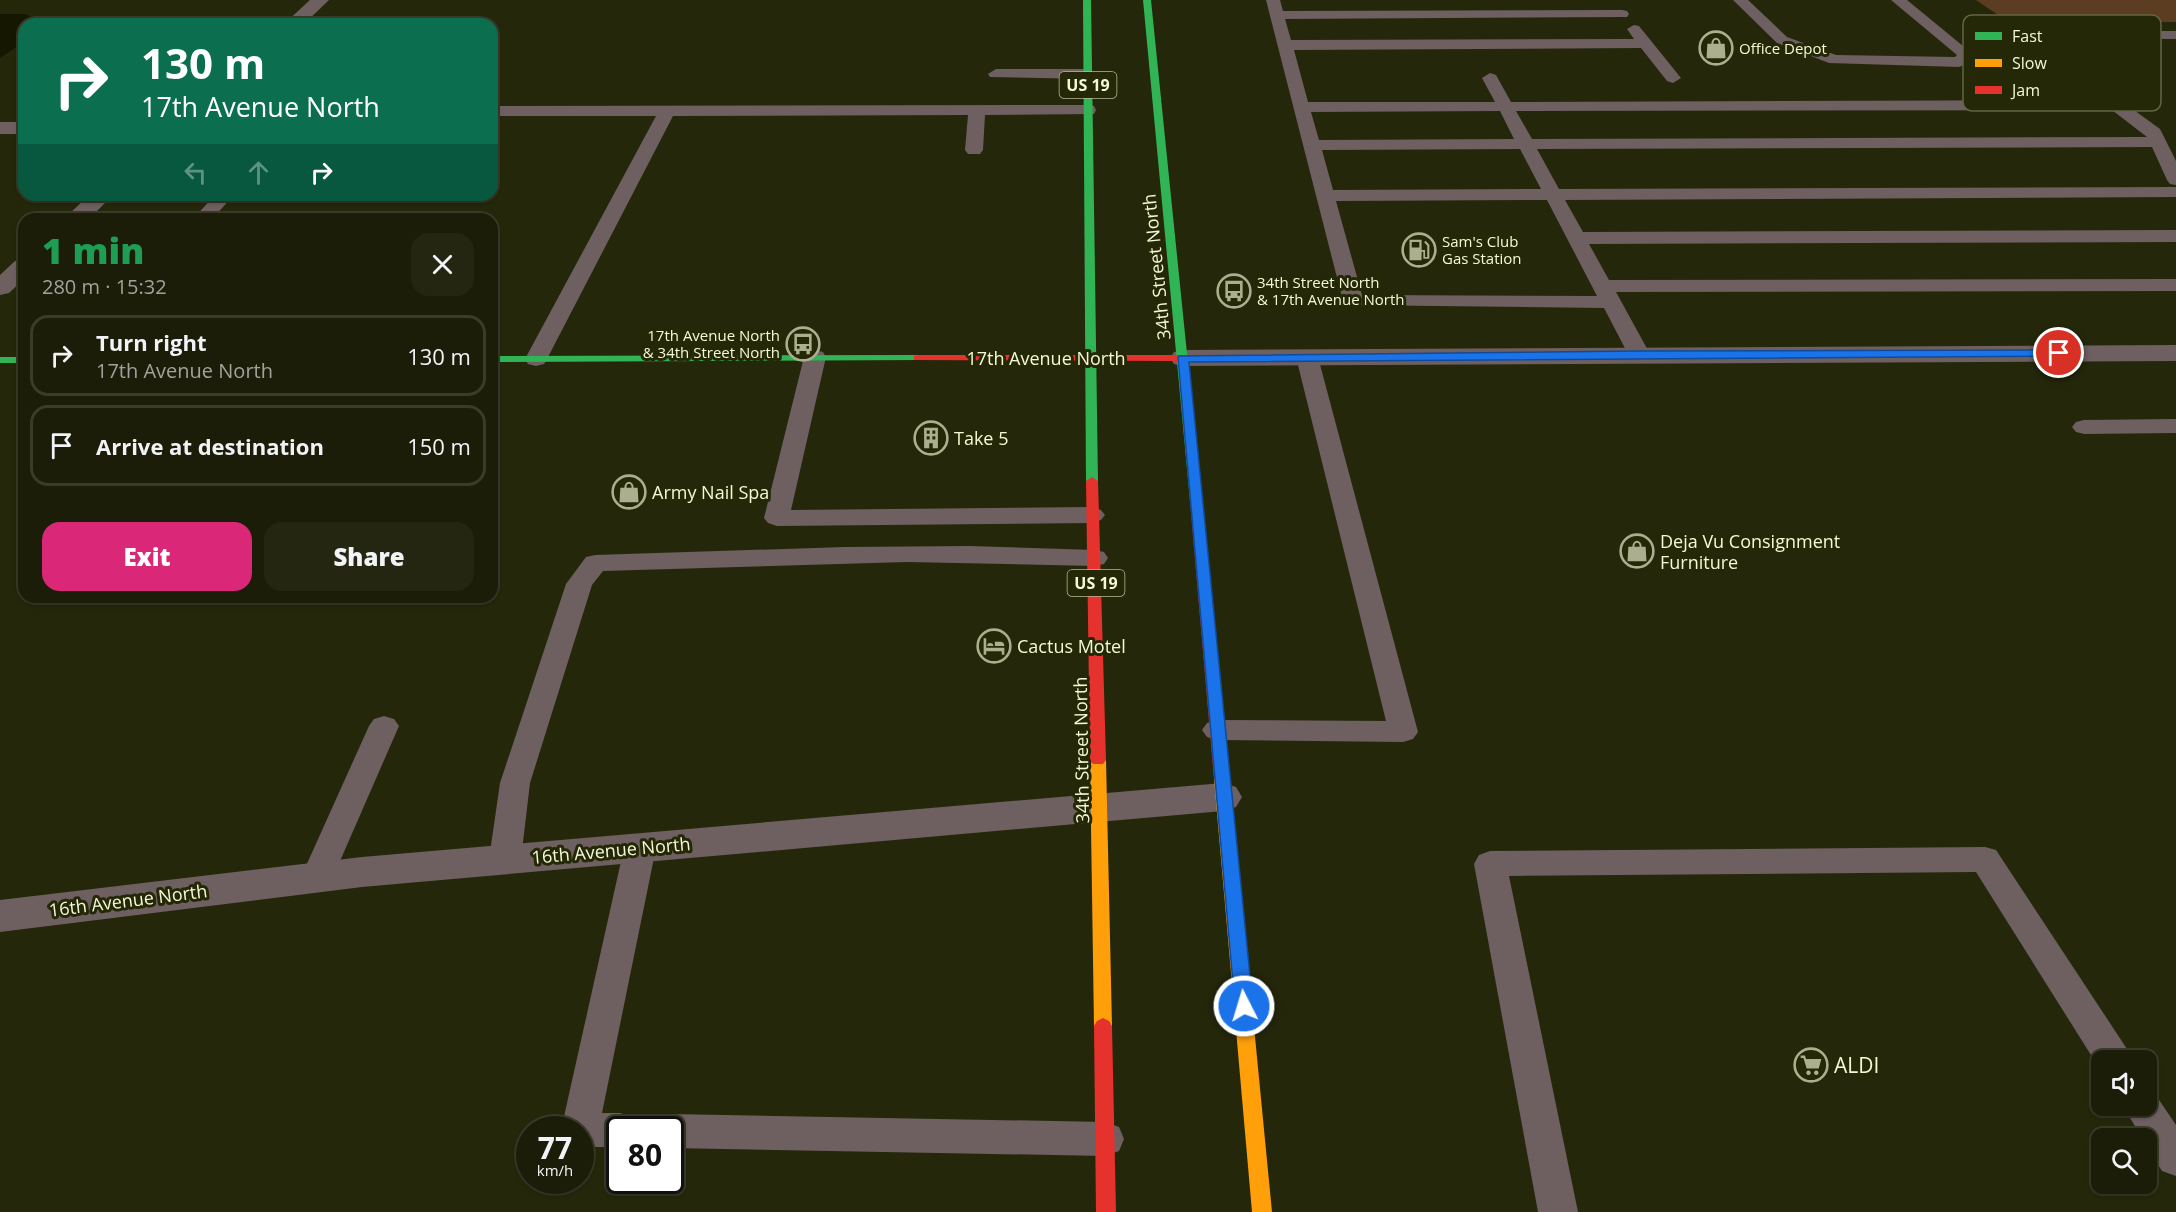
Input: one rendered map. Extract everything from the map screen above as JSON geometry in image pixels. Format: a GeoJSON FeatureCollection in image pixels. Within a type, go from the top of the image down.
{"type":"FeatureCollection","features":[{"type":"Feature","properties":{"kind":"main road","name":"34th Street North"},"geometry":{"type":"LineString","coordinates":[[1087,0],[1092,515],[1095,558],[1106,1212]]}},
{"type":"Feature","properties":{"kind":"main road","name":"34th Street North"},"geometry":{"type":"LineString","coordinates":[[1147,0],[1183,358],[1262,1212]]}},
{"type":"Feature","properties":{"kind":"main road","name":"17th Avenue North"},"geometry":{"type":"LineString","coordinates":[[498,359],[1183,358]]}},
{"type":"Feature","properties":{"kind":"main road"},"geometry":{"type":"LineString","coordinates":[[0,360],[18,360]]}},
{"type":"Feature","properties":{"kind":"street"},"geometry":{"type":"LineString","coordinates":[[300,18],[320,0]]}},
{"type":"Feature","properties":{"kind":"street"},"geometry":{"type":"LineString","coordinates":[[0,128],[18,128]]}},
{"type":"Feature","properties":{"kind":"street"},"geometry":{"type":"LineString","coordinates":[[82,213],[96,201]]}},
{"type":"Feature","properties":{"kind":"street"},"geometry":{"type":"LineString","coordinates":[[0,288],[18,272]]}},
{"type":"Feature","properties":{"kind":"street","name":"17th Avenue North"},"geometry":{"type":"LineString","coordinates":[[1183,358],[2176,353]]}},
{"type":"Feature","properties":{"kind":"street","name":"16th Avenue North"},"geometry":{"type":"LineString","coordinates":[[0,916],[317,877],[1223,797]]}},
{"type":"Feature","properties":{"kind":"lane"},"geometry":{"type":"LineString","coordinates":[[1610,0],[1673,78]]}},
{"type":"Feature","properties":{"kind":"lane"},"geometry":{"type":"LineString","coordinates":[[1740,0],[1782,40],[1834,60],[1959,62],[1963,58]]}},
{"type":"Feature","properties":{"kind":"lane"},"geometry":{"type":"LineString","coordinates":[[1898,0],[1963,53]]}},
{"type":"Feature","properties":{"kind":"lane"},"geometry":{"type":"LineString","coordinates":[[1622,14],[1276,7],[1353,301],[1608,294],[2176,285]]}},
{"type":"Feature","properties":{"kind":"lane"},"geometry":{"type":"LineString","coordinates":[[1286,45],[1645,43]]}},
{"type":"Feature","properties":{"kind":"lane"},"geometry":{"type":"LineString","coordinates":[[1854,62],[1868,77]]}},
{"type":"Feature","properties":{"kind":"lane"},"geometry":{"type":"LineString","coordinates":[[996,74],[1088,74]]}},
{"type":"Feature","properties":{"kind":"lane"},"geometry":{"type":"LineString","coordinates":[[1490,78],[1639,354]]}},
{"type":"Feature","properties":{"kind":"lane"},"geometry":{"type":"LineString","coordinates":[[1303,107],[1963,105]]}},
{"type":"Feature","properties":{"kind":"lane"},"geometry":{"type":"LineString","coordinates":[[974,150],[977,110]]}},
{"type":"Feature","properties":{"kind":"lane"},"geometry":{"type":"LineString","coordinates":[[498,111],[1088,110]]}},
{"type":"Feature","properties":{"kind":"lane"},"geometry":{"type":"LineString","coordinates":[[536,359],[667,111]]}},
{"type":"Feature","properties":{"kind":"lane"},"geometry":{"type":"LineString","coordinates":[[2123,111],[2154,134],[2176,180]]}},
{"type":"Feature","properties":{"kind":"lane"},"geometry":{"type":"LineString","coordinates":[[1313,145],[2158,142]]}},
{"type":"Feature","properties":{"kind":"lane"},"geometry":{"type":"LineString","coordinates":[[1327,196],[2176,192]]}},
{"type":"Feature","properties":{"kind":"lane"},"geometry":{"type":"LineString","coordinates":[[208,213],[219,201]]}},
{"type":"Feature","properties":{"kind":"lane"},"geometry":{"type":"LineString","coordinates":[[1577,238],[2176,236]]}},
{"type":"Feature","properties":{"kind":"lane"},"geometry":{"type":"LineString","coordinates":[[815,357],[777,518],[1092,515]]}},
{"type":"Feature","properties":{"kind":"lane"},"geometry":{"type":"LineString","coordinates":[[1217,730],[1403,732],[1307,357]]}},
{"type":"Feature","properties":{"kind":"lane"},"geometry":{"type":"LineString","coordinates":[[2084,427],[2176,426]]}},
{"type":"Feature","properties":{"kind":"lane"},"geometry":{"type":"LineString","coordinates":[[505,859],[514,783],[579,584],[595,563],[896,554],[1019,554],[1095,558]]}},
{"type":"Feature","properties":{"kind":"lane"},"geometry":{"type":"LineString","coordinates":[[317,877],[384,726]]}},
{"type":"Feature","properties":{"kind":"lane"},"geometry":{"type":"LineString","coordinates":[[583,1116],[640,848]]}},
{"type":"Feature","properties":{"kind":"lane"},"geometry":{"type":"LineString","coordinates":[[1558,1212],[1490,864],[1985,859],[2108,1050]]}},
{"type":"Feature","properties":{"kind":"lane"},"geometry":{"type":"LineString","coordinates":[[2149,1116],[2176,1158]]}},
{"type":"Feature","properties":{"kind":"lane"},"geometry":{"type":"LineString","coordinates":[[684,1131],[1105,1139]]}},
{"type":"Feature","properties":{"kind":"shaded area"},"geometry":{"type":"Polygon","coordinates":[[[1976,0],[2176,0],[2176,22],[2161,22],[2161,15],[1998,15],[1976,0]]]}},
{"type":"Feature","properties":{"kind":"shaded area"},"geometry":{"type":"Polygon","coordinates":[[[0,14],[25,14],[34,18],[18,18],[18,46],[0,58],[0,14]]]}},
{"type":"Feature","properties":{"kind":"traffic: fast"},"geometry":{"type":"LineString","coordinates":[[1087,0],[1092,481]]}},
{"type":"Feature","properties":{"kind":"traffic: fast"},"geometry":{"type":"LineString","coordinates":[[1147,0],[1196,501]]}},
{"type":"Feature","properties":{"kind":"traffic: fast"},"geometry":{"type":"LineString","coordinates":[[498,359],[918,358]]}},
{"type":"Feature","properties":{"kind":"traffic: fast"},"geometry":{"type":"LineString","coordinates":[[0,360],[18,360]]}},
{"type":"Feature","properties":{"kind":"traffic: slow"},"geometry":{"type":"LineString","coordinates":[[1098,760],[1103,1026]]}},
{"type":"Feature","properties":{"kind":"traffic: slow"},"geometry":{"type":"LineString","coordinates":[[1222,779],[1262,1212]]}},
{"type":"Feature","properties":{"kind":"traffic: jam"},"geometry":{"type":"LineString","coordinates":[[918,358],[1183,358]]}},
{"type":"Feature","properties":{"kind":"traffic: jam"},"geometry":{"type":"LineString","coordinates":[[1092,481],[1098,760]]}},
{"type":"Feature","properties":{"kind":"traffic: jam"},"geometry":{"type":"LineString","coordinates":[[1196,501],[1222,779]]}},
{"type":"Feature","properties":{"kind":"traffic: jam"},"geometry":{"type":"LineString","coordinates":[[1103,1026],[1106,1212]]}},
{"type":"Feature","properties":{"kind":"place","name":"Office Depot"},"geometry":{"type":"Point","coordinates":[1716,48]}},
{"type":"Feature","properties":{"kind":"place","name":"Sam's Club Gas Station"},"geometry":{"type":"Point","coordinates":[1419,250]}},
{"type":"Feature","properties":{"kind":"place","name":"34th Street North & 17th Avenue North"},"geometry":{"type":"Point","coordinates":[1234,291]}},
{"type":"Feature","properties":{"kind":"place","name":"17th Avenue North & 34th Street North"},"geometry":{"type":"Point","coordinates":[803,344]}},
{"type":"Feature","properties":{"kind":"place","name":"Take 5"},"geometry":{"type":"Point","coordinates":[931,438]}},
{"type":"Feature","properties":{"kind":"place","name":"Army Nail Spa"},"geometry":{"type":"Point","coordinates":[629,492]}},
{"type":"Feature","properties":{"kind":"place","name":"Deja Vu Consignment Furniture"},"geometry":{"type":"Point","coordinates":[1637,551]}},
{"type":"Feature","properties":{"kind":"place","name":"Cactus Motel"},"geometry":{"type":"Point","coordinates":[994,646]}},
{"type":"Feature","properties":{"kind":"place","name":"ALDI"},"geometry":{"type":"Point","coordinates":[1811,1065]}},
{"type":"Feature","properties":{"kind":"route"},"geometry":{"type":"LineString","coordinates":[[1244,1006],[1183,358],[2059,353]]}}]}
